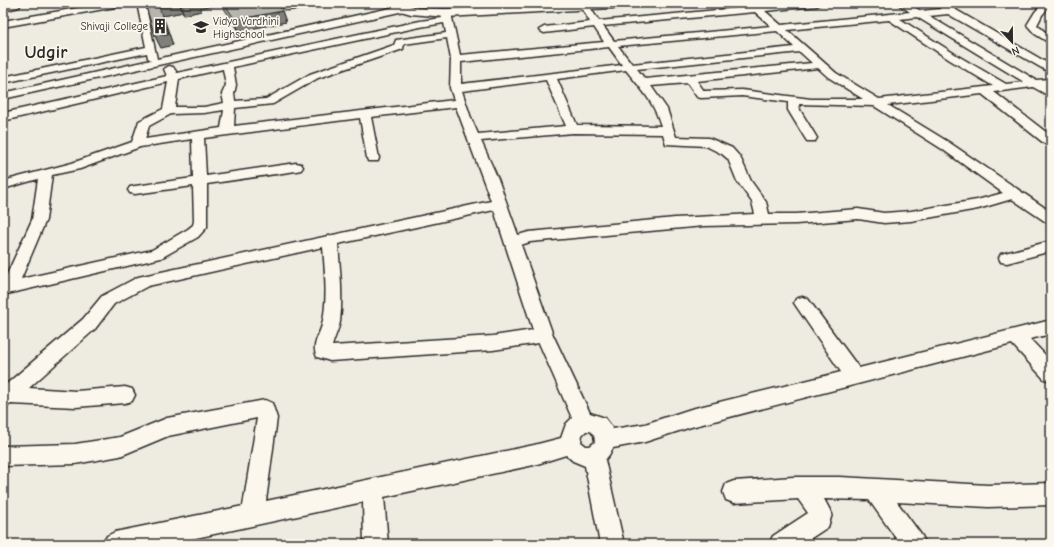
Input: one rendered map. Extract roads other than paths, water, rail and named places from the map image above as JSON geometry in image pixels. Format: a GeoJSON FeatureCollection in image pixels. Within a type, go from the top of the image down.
{"type":"FeatureCollection","features":[{"type":"Feature","properties":{"kind":"highway"},"geometry":{"type":"LineString","coordinates":[[392,3],[448,22],[582,4]]}},
{"type":"Feature","properties":{"kind":"highway"},"geometry":{"type":"LineString","coordinates":[[404,6],[452,10],[546,4],[630,3]]}},
{"type":"Feature","properties":{"kind":"street"},"geometry":{"type":"LineString","coordinates":[[3,24],[121,3]]}},
{"type":"Feature","properties":{"kind":"street"},"geometry":{"type":"LineString","coordinates":[[141,3],[154,63]]}},
{"type":"Feature","properties":{"kind":"street"},"geometry":{"type":"LineString","coordinates":[[284,3],[287,7],[320,3]]}},
{"type":"Feature","properties":{"kind":"street"},"geometry":{"type":"LineString","coordinates":[[544,30],[755,6],[816,3]]}},
{"type":"Feature","properties":{"kind":"street"},"geometry":{"type":"LineString","coordinates":[[902,3],[1051,94]]}},
{"type":"Feature","properties":{"kind":"street"},"geometry":{"type":"LineString","coordinates":[[938,3],[1051,69]]}},
{"type":"Feature","properties":{"kind":"street"},"geometry":{"type":"LineString","coordinates":[[1048,3],[1038,13],[1032,26],[1051,41]]}},
{"type":"Feature","properties":{"kind":"street"},"geometry":{"type":"LineString","coordinates":[[582,4],[629,67],[651,90],[668,130],[670,141],[709,142],[734,157],[744,181],[759,202],[763,219]]}},
{"type":"Feature","properties":{"kind":"street"},"geometry":{"type":"LineString","coordinates":[[3,8],[16,6]]}},
{"type":"Feature","properties":{"kind":"street"},"geometry":{"type":"LineString","coordinates":[[3,96],[404,6]]}},
{"type":"Feature","properties":{"kind":"street"},"geometry":{"type":"LineString","coordinates":[[755,6],[832,75],[946,146],[1051,220]]}},
{"type":"Feature","properties":{"kind":"street"},"geometry":{"type":"LineString","coordinates":[[456,59],[950,11]]}},
{"type":"Feature","properties":{"kind":"street"},"geometry":{"type":"LineString","coordinates":[[1038,13],[1051,18]]}},
{"type":"Feature","properties":{"kind":"street"},"geometry":{"type":"LineString","coordinates":[[890,16],[954,58],[1003,87]]}},
{"type":"Feature","properties":{"kind":"street"},"geometry":{"type":"LineString","coordinates":[[448,22],[456,59],[458,96],[465,118],[475,138],[513,242],[544,335],[584,422]]}},
{"type":"Feature","properties":{"kind":"street"},"geometry":{"type":"LineString","coordinates":[[3,117],[228,65],[420,24],[448,22]]}},
{"type":"Feature","properties":{"kind":"street"},"geometry":{"type":"LineString","coordinates":[[138,144],[143,124],[169,111],[204,110],[230,105],[269,102],[314,76],[399,47],[399,42],[448,22]]}},
{"type":"Feature","properties":{"kind":"street"},"geometry":{"type":"LineString","coordinates":[[3,80],[151,49]]}},
{"type":"Feature","properties":{"kind":"street"},"geometry":{"type":"LineString","coordinates":[[3,185],[76,166],[138,144],[227,130],[365,114],[458,96],[629,67],[803,49]]}},
{"type":"Feature","properties":{"kind":"street"},"geometry":{"type":"LineString","coordinates":[[954,58],[1022,51]]}},
{"type":"Feature","properties":{"kind":"street"},"geometry":{"type":"LineString","coordinates":[[165,60],[174,78],[169,111]]}},
{"type":"Feature","properties":{"kind":"street"},"geometry":{"type":"LineString","coordinates":[[227,130],[230,105],[228,94],[231,85],[228,65]]}},
{"type":"Feature","properties":{"kind":"street"},"geometry":{"type":"LineString","coordinates":[[642,82],[690,79],[821,65]]}},
{"type":"Feature","properties":{"kind":"street"},"geometry":{"type":"LineString","coordinates":[[690,79],[701,95],[742,93],[811,102],[875,103],[1051,82]]}},
{"type":"Feature","properties":{"kind":"street"},"geometry":{"type":"LineString","coordinates":[[552,81],[573,129]]}},
{"type":"Feature","properties":{"kind":"street"},"geometry":{"type":"LineString","coordinates":[[984,90],[1049,141]]}},
{"type":"Feature","properties":{"kind":"street"},"geometry":{"type":"LineString","coordinates":[[793,100],[794,110],[811,138]]}},
{"type":"Feature","properties":{"kind":"street"},"geometry":{"type":"LineString","coordinates":[[365,114],[373,158]]}},
{"type":"Feature","properties":{"kind":"street"},"geometry":{"type":"LineString","coordinates":[[475,138],[573,129],[668,130]]}},
{"type":"Feature","properties":{"kind":"street"},"geometry":{"type":"LineString","coordinates":[[6,289],[156,254],[193,233],[200,227],[198,134]]}},
{"type":"Feature","properties":{"kind":"street"},"geometry":{"type":"LineString","coordinates":[[135,190],[296,167]]}},
{"type":"Feature","properties":{"kind":"street"},"geometry":{"type":"LineString","coordinates":[[6,289],[39,220],[42,209],[42,193],[46,173]]}},
{"type":"Feature","properties":{"kind":"street"},"geometry":{"type":"LineString","coordinates":[[513,242],[529,237],[644,225],[715,220],[796,219],[858,214],[884,218],[911,216],[978,204],[1014,194]]}},
{"type":"Feature","properties":{"kind":"street"},"geometry":{"type":"LineString","coordinates":[[5,397],[89,324],[108,300],[144,281],[499,204]]}},
{"type":"Feature","properties":{"kind":"street"},"geometry":{"type":"LineString","coordinates":[[330,240],[333,285],[331,323],[329,334],[322,348],[322,352],[330,354],[492,343],[544,335]]}},
{"type":"Feature","properties":{"kind":"street"},"geometry":{"type":"LineString","coordinates":[[1007,258],[1051,246]]}},
{"type":"Feature","properties":{"kind":"street"},"geometry":{"type":"LineString","coordinates":[[144,281],[156,254]]}},
{"type":"Feature","properties":{"kind":"street"},"geometry":{"type":"LineString","coordinates":[[802,303],[855,377]]}},
{"type":"Feature","properties":{"kind":"street"},"geometry":{"type":"LineString","coordinates":[[612,544],[600,447],[604,432],[598,425],[584,422],[578,424],[570,435],[572,444],[578,452],[588,455],[600,447],[691,418],[1051,327]]}},
{"type":"Feature","properties":{"kind":"street"},"geometry":{"type":"LineString","coordinates":[[1016,336],[1051,373]]}},
{"type":"Feature","properties":{"kind":"street"},"geometry":{"type":"LineString","coordinates":[[5,397],[76,399],[125,395]]}},
{"type":"Feature","properties":{"kind":"street"},"geometry":{"type":"LineString","coordinates":[[3,456],[75,454],[120,446],[167,428],[265,409],[267,418],[253,515]]}},
{"type":"Feature","properties":{"kind":"street"},"geometry":{"type":"LineString","coordinates":[[116,544],[534,455],[572,444]]}},
{"type":"Feature","properties":{"kind":"street"},"geometry":{"type":"LineString","coordinates":[[781,544],[820,519],[821,514],[819,510],[804,488]]}},
{"type":"Feature","properties":{"kind":"street"},"geometry":{"type":"LineString","coordinates":[[734,492],[804,488],[840,488],[988,496],[1051,494]]}},
{"type":"Feature","properties":{"kind":"street"},"geometry":{"type":"LineString","coordinates":[[373,490],[376,544]]}},
{"type":"Feature","properties":{"kind":"street"},"geometry":{"type":"LineString","coordinates":[[876,491],[914,544]]}},
{"type":"Feature","properties":{"kind":"place","name":"Shivaji College"},"geometry":{"type":"Point","coordinates":[160,26]}},
{"type":"Feature","properties":{"kind":"place","name":"Vidya Vardhini Highschool"},"geometry":{"type":"Point","coordinates":[201,27]}},
{"type":"Feature","properties":{"kind":"district","name":"Udgir"},"geometry":{"type":"Point","coordinates":[46,52]}}]}
